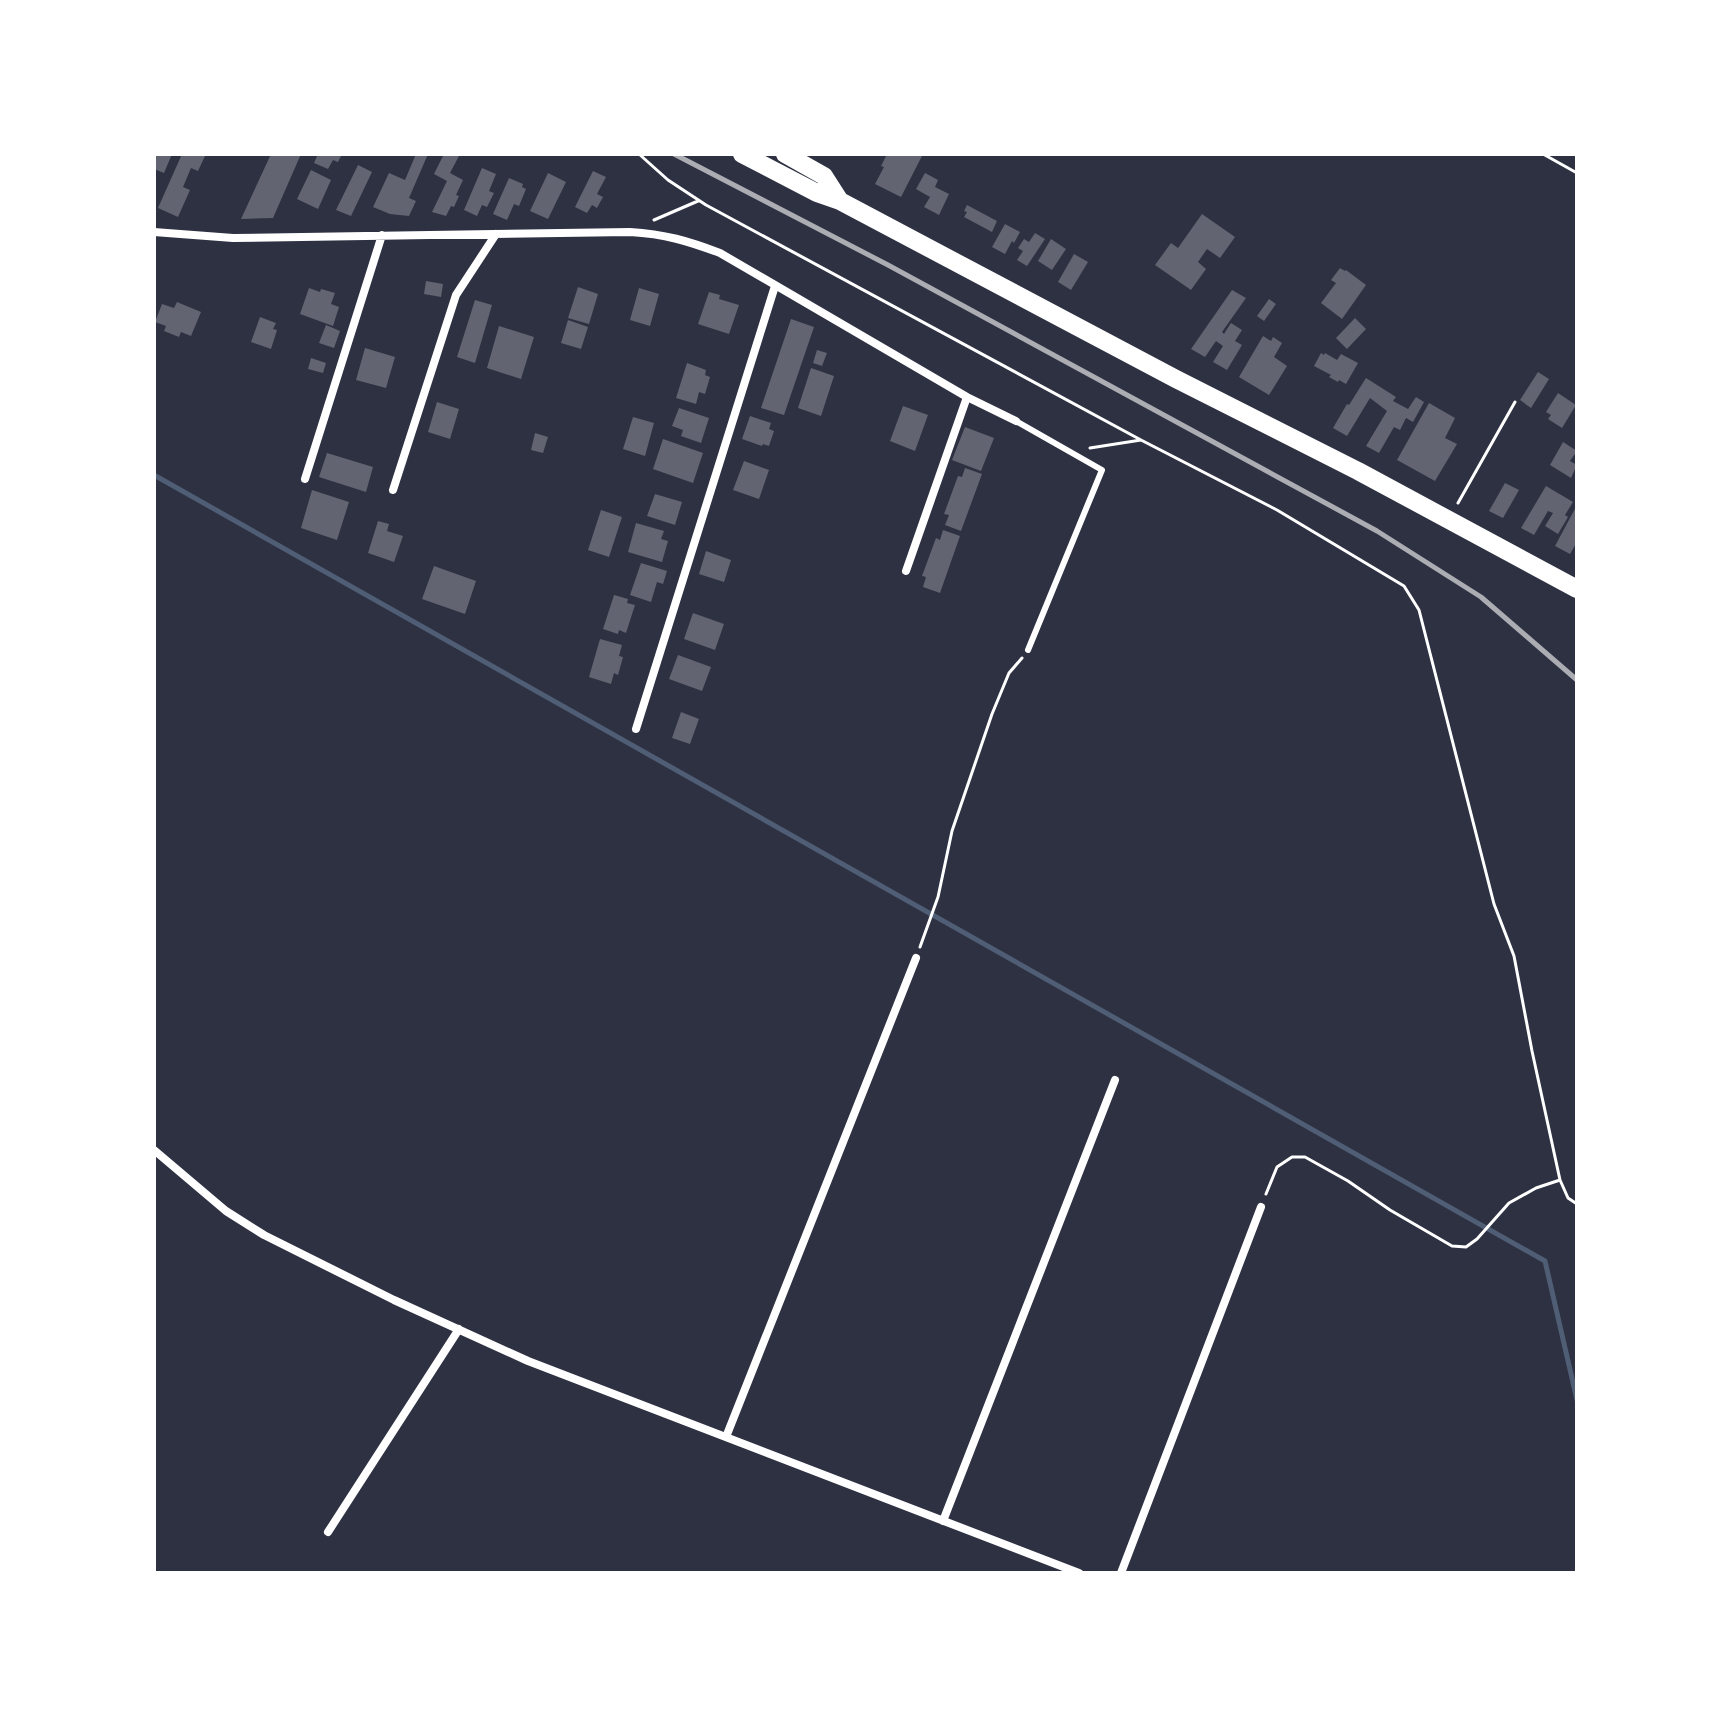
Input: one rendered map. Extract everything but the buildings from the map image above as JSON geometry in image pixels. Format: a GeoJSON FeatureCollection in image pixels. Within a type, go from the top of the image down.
{"type":"FeatureCollection","features":[{"type":"Feature","properties":{"kind":"main road"},"geometry":{"type":"LineString","coordinates":[[742,154],[817,193],[840,201],[1577,589]]}},
{"type":"Feature","properties":{"kind":"main road"},"geometry":{"type":"LineString","coordinates":[[785,154],[824,176],[840,201]]}},
{"type":"Feature","properties":{"kind":"street"},"geometry":{"type":"LineString","coordinates":[[154,232],[233,238],[630,232],[685,239],[720,253],[967,397],[1016,421]]}},
{"type":"Feature","properties":{"kind":"street"},"geometry":{"type":"LineString","coordinates":[[393,490],[456,295],[496,234]]}},
{"type":"Feature","properties":{"kind":"street"},"geometry":{"type":"LineString","coordinates":[[305,479],[382,235]]}},
{"type":"Feature","properties":{"kind":"street"},"geometry":{"type":"LineString","coordinates":[[636,729],[775,286]]}},
{"type":"Feature","properties":{"kind":"street"},"geometry":{"type":"LineString","coordinates":[[906,571],[967,397]]}},
{"type":"Feature","properties":{"kind":"street"},"geometry":{"type":"LineString","coordinates":[[726,1437],[916,958]]}},
{"type":"Feature","properties":{"kind":"street"},"geometry":{"type":"LineString","coordinates":[[943,1521],[1115,1080]]}},
{"type":"Feature","properties":{"kind":"street"},"geometry":{"type":"LineString","coordinates":[[154,1150],[226,1211],[264,1235],[394,1300],[528,1361],[1079,1573]]}},
{"type":"Feature","properties":{"kind":"street"},"geometry":{"type":"LineString","coordinates":[[1121,1573],[1261,1207]]}},
{"type":"Feature","properties":{"kind":"street"},"geometry":{"type":"LineString","coordinates":[[328,1532],[459,1329]]}},
{"type":"Feature","properties":{"kind":"lane"},"geometry":{"type":"LineString","coordinates":[[1016,421],[1102,470],[1028,650]]}},
{"type":"Feature","properties":{"kind":"path"},"geometry":{"type":"LineString","coordinates":[[639,154],[668,180],[699,201],[1277,510],[1404,586],[1419,610],[1494,904],[1514,956],[1560,1180],[1568,1198],[1577,1204]]}},
{"type":"Feature","properties":{"kind":"path"},"geometry":{"type":"LineString","coordinates":[[1543,154],[1577,173]]}},
{"type":"Feature","properties":{"kind":"path"},"geometry":{"type":"LineString","coordinates":[[651,222],[699,201]]}},
{"type":"Feature","properties":{"kind":"path"},"geometry":{"type":"LineString","coordinates":[[1457,505],[1515,402]]}},
{"type":"Feature","properties":{"kind":"path"},"geometry":{"type":"LineString","coordinates":[[1068,451],[1141,440]]}},
{"type":"Feature","properties":{"kind":"path"},"geometry":{"type":"LineString","coordinates":[[916,958],[938,897],[952,831],[992,714],[1009,673],[1028,650]]}},
{"type":"Feature","properties":{"kind":"path"},"geometry":{"type":"LineString","coordinates":[[1261,1207],[1277,1167],[1292,1157],[1305,1157],[1452,1246],[1466,1247],[1509,1203],[1536,1188],[1560,1180]]}},
{"type":"Feature","properties":{"kind":"waterway"},"geometry":{"type":"LineString","coordinates":[[154,475],[1545,1261],[1577,1400]]}},
{"type":"Feature","properties":{"kind":"railway"},"geometry":{"type":"LineString","coordinates":[[674,154],[888,265],[1377,531],[1481,597],[1577,680]]}}]}
